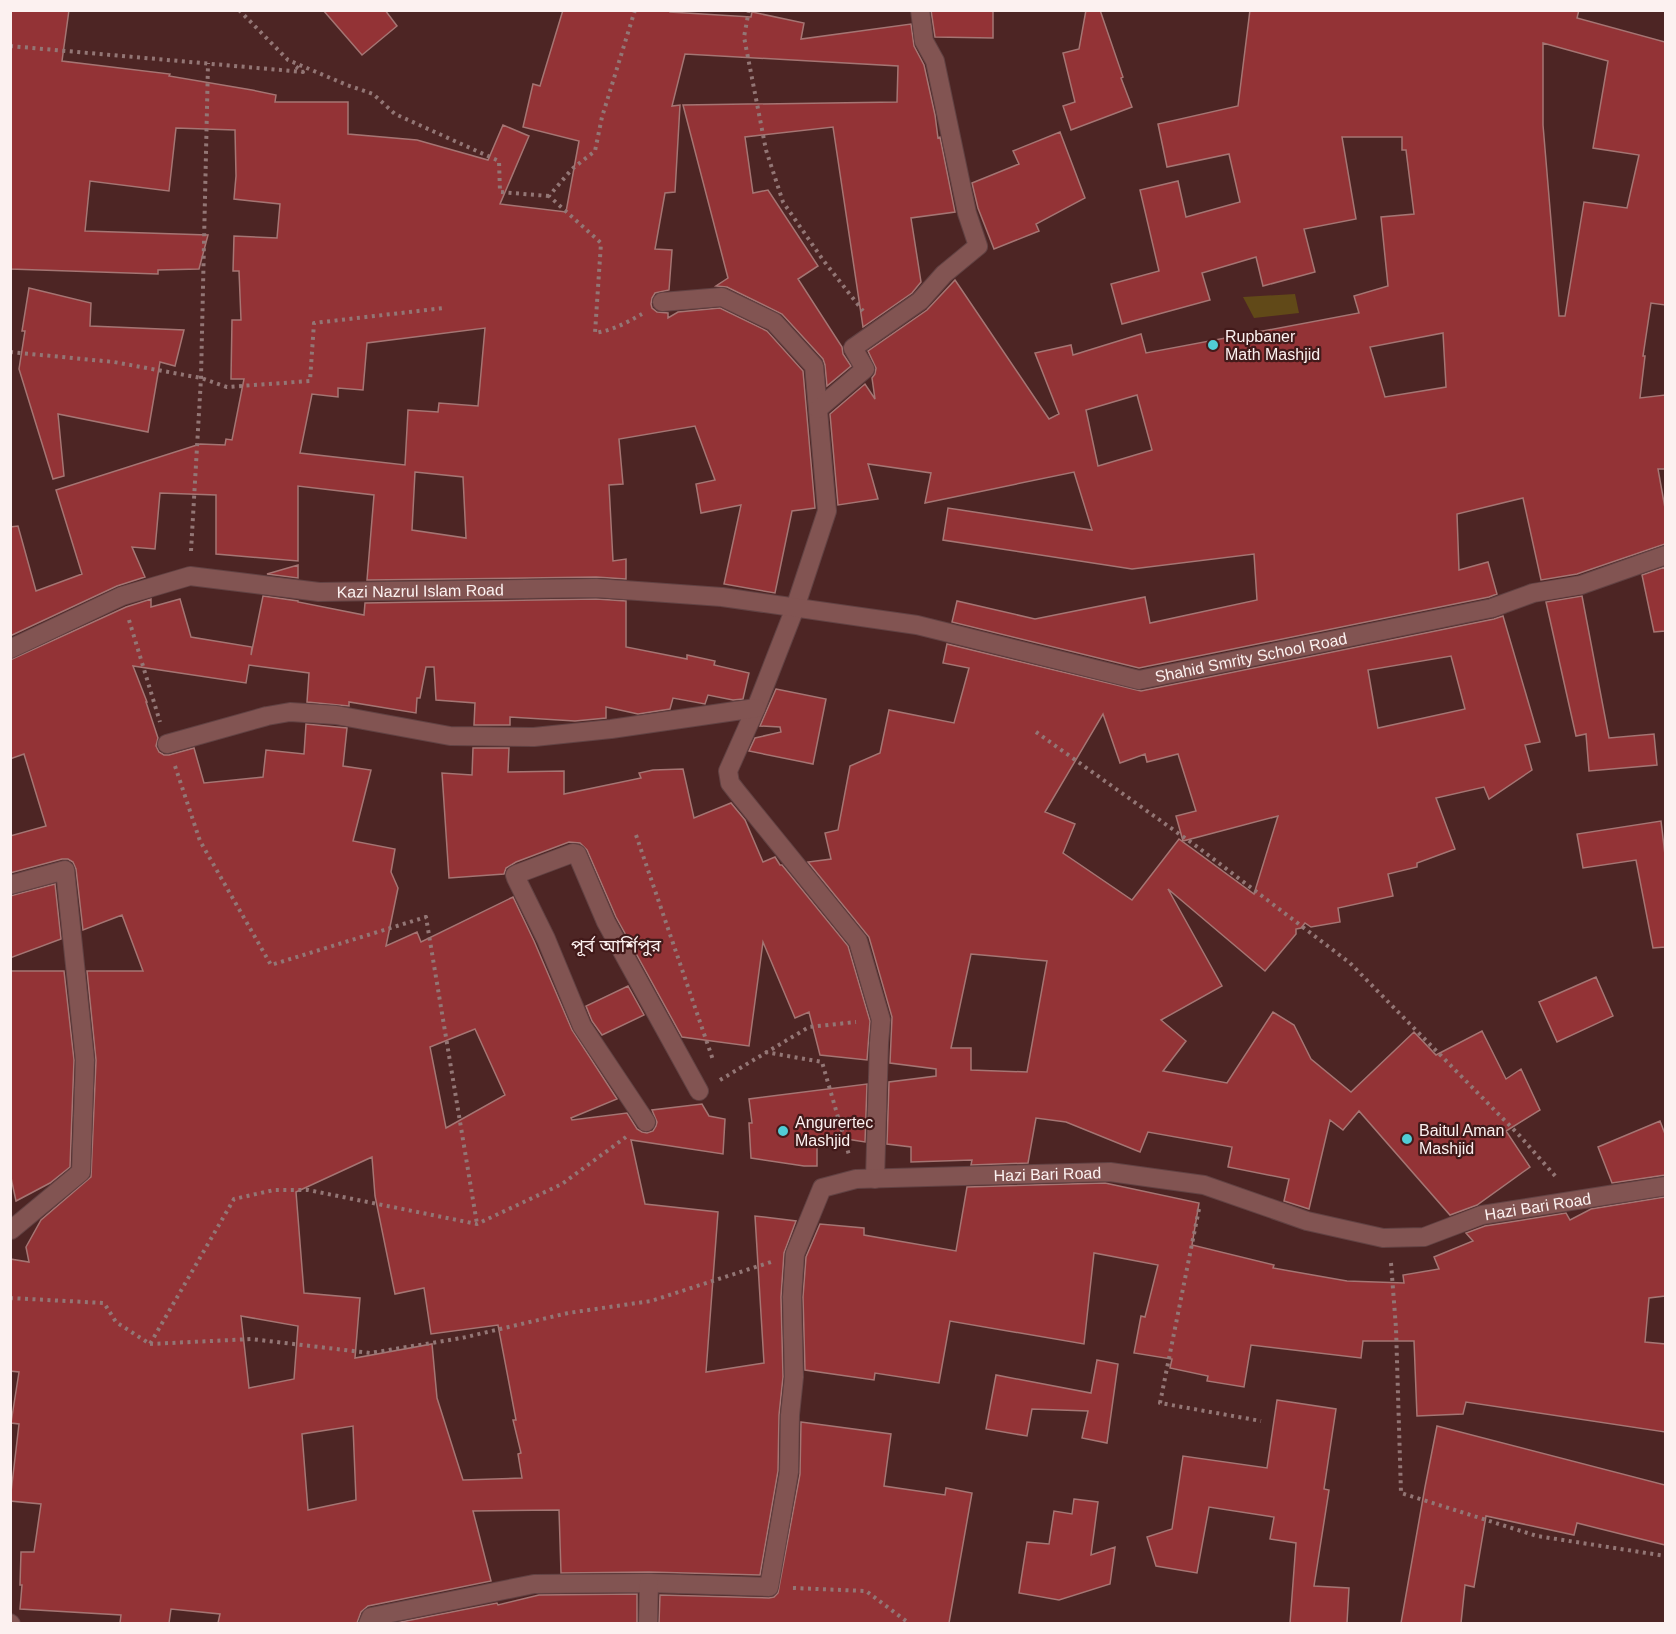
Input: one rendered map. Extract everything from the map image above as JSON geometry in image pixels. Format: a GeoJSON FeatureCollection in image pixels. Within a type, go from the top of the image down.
{"type":"FeatureCollection","features":[{"type":"Feature","properties":{"kind":"street"},"geometry":{"type":"LineString","coordinates":[[818,409],[865,369],[853,348],[920,301],[944,274],[978,246],[967,213],[935,61],[924,41],[920,10]]}},
{"type":"Feature","properties":{"kind":"street"},"geometry":{"type":"LineString","coordinates":[[662,302],[722,297],[774,322],[814,366],[827,511],[795,608],[756,708],[728,771],[730,783],[858,941],[881,1020],[875,1179]]}},
{"type":"Feature","properties":{"kind":"street","name":"Shahid Smrity School Road"},"geometry":{"type":"LineString","coordinates":[[722,597],[917,625],[1138,680],[1492,608],[1533,593],[1581,585],[1665,555]]}},
{"type":"Feature","properties":{"kind":"street","name":"Kazi Nazrul Islam Road"},"geometry":{"type":"LineString","coordinates":[[10,649],[122,596],[190,576],[318,592],[596,588],[722,597]]}},
{"type":"Feature","properties":{"kind":"street"},"geometry":{"type":"LineString","coordinates":[[167,744],[267,716],[290,712],[336,715],[450,736],[534,737],[611,729],[756,708]]}},
{"type":"Feature","properties":{"kind":"street"},"geometry":{"type":"LineString","coordinates":[[646,1122],[582,1026],[546,939],[515,875],[573,853],[577,855],[606,922],[699,1091]]}},
{"type":"Feature","properties":{"kind":"street"},"geometry":{"type":"LineString","coordinates":[[10,885],[65,870],[85,1060],[81,1172],[11,1230]]}},
{"type":"Feature","properties":{"kind":"street","name":"Hazi Bari Road"},"geometry":{"type":"LineString","coordinates":[[769,1587],[789,1472],[790,1415],[794,1377],[792,1297],[795,1254],[822,1188],[856,1179],[1110,1172],[1204,1185],[1306,1221],[1383,1238],[1424,1237],[1482,1215],[1665,1186]]}},
{"type":"Feature","properties":{"kind":"street"},"geometry":{"type":"LineString","coordinates":[[368,1623],[370,1617],[534,1584],[649,1583],[769,1587]]}},
{"type":"Feature","properties":{"kind":"street"},"geometry":{"type":"LineString","coordinates":[[648,1623],[649,1583]]}},
{"type":"Feature","properties":{"kind":"path"},"geometry":{"type":"LineString","coordinates":[[10,46],[303,72],[288,60],[239,10]]}},
{"type":"Feature","properties":{"kind":"path"},"geometry":{"type":"LineString","coordinates":[[549,196],[572,169],[595,151],[602,117],[635,10]]}},
{"type":"Feature","properties":{"kind":"path"},"geometry":{"type":"LineString","coordinates":[[749,10],[744,37],[766,150],[783,202],[823,261],[879,330]]}},
{"type":"Feature","properties":{"kind":"path"},"geometry":{"type":"LineString","coordinates":[[288,60],[373,94],[395,114],[499,161],[500,192],[549,196],[601,243],[595,333],[610,331],[622,326],[662,302]]}},
{"type":"Feature","properties":{"kind":"path"},"geometry":{"type":"LineString","coordinates":[[190,576],[201,378],[208,63]]}},
{"type":"Feature","properties":{"kind":"path"},"geometry":{"type":"LineString","coordinates":[[10,352],[114,362],[201,378],[227,387],[310,381],[314,323],[444,308]]}},
{"type":"Feature","properties":{"kind":"path"},"geometry":{"type":"LineString","coordinates":[[122,596],[167,744],[200,841],[271,965],[426,917],[477,1224]]}},
{"type":"Feature","properties":{"kind":"path"},"geometry":{"type":"LineString","coordinates":[[1036,732],[1198,848],[1350,963],[1520,1136],[1575,1199]]}},
{"type":"Feature","properties":{"kind":"path"},"geometry":{"type":"LineString","coordinates":[[636,835],[716,1068]]}},
{"type":"Feature","properties":{"kind":"path"},"geometry":{"type":"LineString","coordinates":[[699,1091],[809,1027],[881,1020]]}},
{"type":"Feature","properties":{"kind":"path"},"geometry":{"type":"LineString","coordinates":[[720,1080],[765,1052],[822,1062],[856,1179]]}},
{"type":"Feature","properties":{"kind":"path"},"geometry":{"type":"LineString","coordinates":[[150,1344],[234,1199],[274,1190],[308,1190],[477,1224],[562,1184],[646,1122]]}},
{"type":"Feature","properties":{"kind":"path"},"geometry":{"type":"LineString","coordinates":[[1204,1185],[1160,1403],[1261,1421]]}},
{"type":"Feature","properties":{"kind":"path"},"geometry":{"type":"LineString","coordinates":[[10,1299],[104,1303],[116,1322],[150,1344],[251,1339],[370,1353],[462,1338],[568,1313],[651,1301],[795,1254]]}},
{"type":"Feature","properties":{"kind":"path"},"geometry":{"type":"LineString","coordinates":[[1391,1262],[1396,1328],[1401,1493],[1537,1536],[1665,1556]]}},
{"type":"Feature","properties":{"kind":"path"},"geometry":{"type":"LineString","coordinates":[[769,1587],[866,1591],[910,1623]]}},
{"type":"Feature","properties":{"kind":"shaded area"},"geometry":{"type":"Polygon","coordinates":[[[1295,294],[1299,313],[1254,318],[1243,297],[1295,294]]]}},
{"type":"Feature","properties":{"kind":"building"},"geometry":{"type":"Polygon","coordinates":[[[10,10],[69,10],[62,61],[170,74],[169,76],[276,95],[275,102],[348,102],[348,134],[417,140],[488,160],[503,125],[529,136],[500,204],[566,212],[579,141],[523,127],[533,84],[540,86],[563,10],[670,10],[670,12],[751,17],[752,12],[804,23],[801,39],[911,24],[914,46],[924,65],[955,212],[911,218],[921,282],[912,293],[863,327],[833,127],[745,137],[753,193],[768,190],[818,266],[798,279],[842,347],[843,354],[851,366],[827,386],[823,359],[782,314],[727,287],[716,286],[728,278],[683,105],[897,102],[898,66],[685,54],[672,106],[680,105],[675,192],[665,193],[655,249],[672,250],[669,290],[655,293],[651,304],[657,312],[668,313],[668,318],[678,312],[720,308],[767,331],[803,371],[815,508],[792,511],[775,593],[724,584],[741,505],[701,513],[696,484],[715,480],[695,426],[619,439],[623,484],[609,485],[613,561],[626,559],[626,579],[596,577],[367,580],[374,495],[298,486],[298,561],[216,554],[216,495],[160,493],[155,549],[132,547],[145,577],[117,586],[10,636],[10,527],[18,526],[36,591],[82,574],[56,490],[200,444],[225,445],[226,439],[232,440],[244,379],[231,379],[232,320],[241,320],[239,271],[233,271],[234,236],[277,238],[280,204],[234,199],[235,130],[176,128],[169,191],[90,181],[85,231],[208,235],[199,269],[158,270],[158,274],[10,269],[10,10]],[[485,328],[367,343],[363,390],[338,388],[338,397],[312,394],[300,453],[405,465],[408,410],[438,412],[439,403],[478,406],[485,328]],[[415,472],[412,530],[466,538],[463,477],[415,472]]]}},
{"type":"Feature","properties":{"kind":"building"},"geometry":{"type":"Polygon","coordinates":[[[323,10],[385,10],[397,26],[362,55],[323,10]]]}},
{"type":"Feature","properties":{"kind":"building"},"geometry":{"type":"Polygon","coordinates":[[[931,10],[993,10],[993,38],[935,37],[931,10]]]}},
{"type":"Feature","properties":{"kind":"building"},"geometry":{"type":"Polygon","coordinates":[[[1086,10],[1100,10],[1132,107],[1071,130],[1063,106],[1075,102],[1063,53],[1079,49],[1086,10]]]}},
{"type":"Feature","properties":{"kind":"building"},"geometry":{"type":"Polygon","coordinates":[[[1250,10],[1579,10],[1577,18],[1665,42],[1665,305],[1651,303],[1643,356],[1645,356],[1640,398],[1665,395],[1665,469],[1658,469],[1665,508],[1665,544],[1577,574],[1541,580],[1523,498],[1457,514],[1459,570],[1488,562],[1497,594],[1139,668],[952,622],[957,601],[1035,619],[1145,597],[1150,623],[1257,600],[1254,554],[1132,569],[943,540],[948,508],[1092,530],[1074,472],[925,503],[931,473],[868,464],[878,499],[838,505],[830,414],[865,384],[875,399],[872,378],[876,368],[868,351],[927,310],[955,280],[1049,419],[1059,414],[1035,353],[1071,345],[1073,355],[1141,334],[1146,353],[1359,313],[1354,296],[1388,286],[1381,217],[1414,214],[1406,150],[1402,150],[1402,137],[1342,137],[1356,219],[1304,229],[1315,272],[1263,286],[1256,257],[1202,273],[1210,300],[1122,324],[1111,284],[1159,271],[1140,190],[1178,181],[1186,217],[1240,202],[1229,154],[1167,167],[1158,124],[1238,106],[1250,10]],[[1543,43],[1543,125],[1559,316],[1565,316],[1584,202],[1627,208],[1639,155],[1593,148],[1608,61],[1543,43]],[[1443,333],[1370,347],[1385,397],[1446,387],[1443,333]],[[1137,395],[1086,410],[1098,466],[1152,450],[1137,395]]]}},
{"type":"Feature","properties":{"kind":"building"},"geometry":{"type":"Polygon","coordinates":[[[1060,132],[1085,198],[1036,224],[1039,231],[994,249],[978,208],[972,183],[1019,164],[1013,151],[1060,132]]]}},
{"type":"Feature","properties":{"kind":"building"},"geometry":{"type":"Polygon","coordinates":[[[29,288],[91,303],[90,326],[184,330],[175,366],[160,362],[148,432],[58,414],[64,476],[53,479],[19,369],[29,288]]]}},
{"type":"Feature","properties":{"kind":"building"},"geometry":{"type":"Polygon","coordinates":[[[298,565],[298,578],[267,574],[298,565]]]}},
{"type":"Feature","properties":{"kind":"building"},"geometry":{"type":"Polygon","coordinates":[[[1665,567],[1665,631],[1654,632],[1642,575],[1665,567]]]}},
{"type":"Feature","properties":{"kind":"building"},"geometry":{"type":"Polygon","coordinates":[[[263,596],[364,615],[365,603],[596,599],[626,601],[626,647],[687,659],[687,655],[715,661],[714,665],[749,673],[743,699],[733,700],[708,695],[705,704],[673,698],[670,709],[638,714],[606,707],[606,718],[575,721],[510,717],[510,725],[474,725],[475,703],[436,700],[434,667],[426,667],[420,698],[417,698],[416,713],[349,702],[349,706],[307,702],[309,673],[249,665],[246,683],[133,666],[158,738],[156,746],[159,752],[169,755],[194,748],[204,783],[263,777],[266,750],[304,754],[306,724],[347,728],[343,766],[371,770],[353,841],[395,849],[391,872],[398,888],[386,946],[417,932],[421,942],[513,897],[572,1030],[617,1099],[571,1118],[572,1120],[627,1113],[637,1129],[647,1133],[653,1131],[657,1122],[652,1110],[702,1104],[709,1116],[725,1119],[723,1154],[631,1140],[645,1204],[718,1212],[706,1372],[764,1363],[755,1216],[796,1221],[784,1253],[781,1297],[783,1377],[779,1415],[778,1471],[760,1575],[649,1572],[561,1573],[559,1510],[473,1511],[491,1581],[368,1606],[361,1612],[357,1623],[218,1623],[220,1614],[171,1609],[169,1623],[120,1623],[121,1615],[20,1609],[21,1552],[34,1552],[41,1504],[10,1501],[19,1424],[11,1423],[19,1372],[10,1371],[10,1259],[29,1262],[26,1247],[41,1220],[91,1177],[96,1060],[87,971],[143,971],[122,915],[83,930],[76,869],[73,862],[62,859],[10,873],[10,836],[46,826],[24,754],[10,759],[10,660],[126,607],[151,599],[151,607],[180,599],[191,637],[252,647],[251,655],[263,596]],[[475,1029],[430,1047],[446,1128],[505,1095],[475,1029]],[[372,1157],[296,1192],[304,1293],[360,1298],[355,1358],[432,1344],[437,1398],[463,1480],[522,1478],[518,1454],[521,1453],[513,1420],[516,1420],[498,1325],[431,1334],[424,1288],[395,1294],[375,1196],[372,1157]],[[241,1316],[249,1388],[294,1379],[298,1326],[241,1316]],[[353,1426],[302,1434],[308,1510],[356,1500],[353,1426]]]}},
{"type":"Feature","properties":{"kind":"building"},"geometry":{"type":"Polygon","coordinates":[[[1582,596],[1609,738],[1654,734],[1657,765],[1589,771],[1586,734],[1576,736],[1546,602],[1582,596]]]}},
{"type":"Feature","properties":{"kind":"building"},"geometry":{"type":"Polygon","coordinates":[[[1503,616],[1540,742],[1525,745],[1532,770],[1489,799],[1484,787],[1436,798],[1455,849],[1417,863],[1417,867],[1388,874],[1393,896],[1338,908],[1340,922],[1311,927],[1305,923],[1301,928],[1296,929],[1296,934],[1265,971],[1168,889],[1222,986],[1161,1020],[1186,1041],[1163,1071],[1227,1083],[1273,1012],[1294,1025],[1311,1059],[1351,1092],[1414,1032],[1436,1055],[1482,1031],[1506,1079],[1521,1069],[1540,1110],[1506,1131],[1530,1167],[1477,1205],[1450,1215],[1359,1111],[1343,1130],[1330,1120],[1309,1209],[1284,1201],[1289,1179],[1228,1167],[1232,1147],[1148,1132],[1140,1152],[1066,1122],[1036,1118],[1028,1163],[971,1165],[972,1160],[911,1162],[911,1147],[887,1144],[889,1082],[936,1076],[936,1069],[890,1063],[892,1017],[869,937],[808,862],[831,859],[825,833],[838,830],[850,766],[880,753],[889,710],[954,723],[969,668],[943,663],[947,644],[1141,691],[1503,616]],[[1451,656],[1368,670],[1378,728],[1465,709],[1451,656]],[[1103,714],[1045,812],[1075,824],[1063,853],[1132,900],[1179,839],[1254,894],[1278,816],[1183,841],[1176,816],[1196,811],[1178,754],[1147,762],[1145,754],[1120,763],[1103,714]],[[971,954],[951,1048],[971,1048],[971,1070],[1027,1072],[1047,961],[971,954]]]}},
{"type":"Feature","properties":{"kind":"building"},"geometry":{"type":"Polygon","coordinates":[[[776,689],[826,699],[813,764],[749,751],[755,738],[781,732],[780,727],[760,726],[776,689]]]}},
{"type":"Feature","properties":{"kind":"building"},"geometry":{"type":"Polygon","coordinates":[[[473,748],[509,748],[508,772],[564,771],[564,794],[641,778],[639,773],[653,770],[683,769],[694,818],[731,803],[745,820],[763,862],[775,857],[848,946],[870,1021],[867,1060],[820,1055],[809,1012],[795,1018],[763,942],[749,1046],[682,1037],[616,917],[587,850],[580,843],[569,842],[516,862],[506,868],[504,874],[449,878],[442,773],[472,775],[473,748]]]}},
{"type":"Feature","properties":{"kind":"building"},"geometry":{"type":"Polygon","coordinates":[[[1661,821],[1665,855],[1665,947],[1653,948],[1636,860],[1583,868],[1577,834],[1661,821]]]}},
{"type":"Feature","properties":{"kind":"building"},"geometry":{"type":"Polygon","coordinates":[[[55,884],[61,939],[10,958],[10,896],[55,884]]]}},
{"type":"Feature","properties":{"kind":"building"},"geometry":{"type":"Polygon","coordinates":[[[10,971],[64,971],[74,1060],[70,1167],[50,1183],[16,1201],[10,1173],[10,971]]]}},
{"type":"Feature","properties":{"kind":"building"},"geometry":{"type":"Polygon","coordinates":[[[1596,977],[1613,1016],[1557,1042],[1539,1002],[1596,977]]]}},
{"type":"Feature","properties":{"kind":"building"},"geometry":{"type":"Polygon","coordinates":[[[628,986],[644,1015],[602,1035],[592,1021],[586,1006],[628,986]]]}},
{"type":"Feature","properties":{"kind":"building"},"geometry":{"type":"Polygon","coordinates":[[[867,1084],[865,1142],[846,1139],[847,1146],[817,1147],[817,1166],[751,1158],[749,1123],[752,1123],[749,1099],[867,1084]]]}},
{"type":"Feature","properties":{"kind":"building"},"geometry":{"type":"Polygon","coordinates":[[[1660,1121],[1665,1134],[1665,1175],[1612,1183],[1598,1147],[1660,1121]]]}},
{"type":"Feature","properties":{"kind":"building"},"geometry":{"type":"Polygon","coordinates":[[[1105,1183],[1199,1203],[1192,1245],[1274,1265],[1273,1268],[1347,1281],[1404,1283],[1403,1275],[1439,1269],[1434,1257],[1473,1241],[1466,1233],[1485,1226],[1566,1213],[1570,1220],[1591,1209],[1665,1197],[1665,1296],[1649,1298],[1645,1342],[1665,1344],[1665,1432],[1466,1402],[1463,1414],[1417,1416],[1414,1341],[1363,1341],[1361,1358],[1251,1345],[1244,1387],[1207,1381],[1208,1376],[1170,1368],[1172,1359],[1134,1353],[1141,1316],[1145,1317],[1158,1265],[1094,1253],[1084,1344],[950,1321],[939,1383],[875,1373],[874,1380],[805,1370],[803,1297],[806,1257],[820,1224],[864,1228],[864,1235],[956,1251],[967,1187],[1105,1183]]]}},
{"type":"Feature","properties":{"kind":"building"},"geometry":{"type":"Polygon","coordinates":[[[1097,1360],[1118,1364],[1107,1443],[1082,1438],[1088,1411],[1032,1409],[1027,1436],[986,1429],[996,1375],[1091,1393],[1097,1360]]]}},
{"type":"Feature","properties":{"kind":"building"},"geometry":{"type":"Polygon","coordinates":[[[1277,1400],[1336,1409],[1324,1489],[1329,1490],[1314,1586],[1349,1588],[1347,1623],[1290,1623],[1296,1543],[1270,1539],[1274,1517],[1209,1507],[1197,1573],[1156,1566],[1147,1537],[1172,1529],[1183,1456],[1267,1468],[1277,1400]]]}},
{"type":"Feature","properties":{"kind":"building"},"geometry":{"type":"Polygon","coordinates":[[[801,1422],[891,1434],[884,1486],[945,1495],[946,1488],[972,1493],[949,1623],[659,1623],[660,1595],[769,1598],[778,1593],[800,1474],[801,1422]]]}},
{"type":"Feature","properties":{"kind":"building"},"geometry":{"type":"Polygon","coordinates":[[[1437,1426],[1665,1485],[1665,1545],[1577,1523],[1574,1535],[1486,1516],[1474,1587],[1465,1585],[1461,1623],[1401,1623],[1437,1426]]]}},
{"type":"Feature","properties":{"kind":"building"},"geometry":{"type":"Polygon","coordinates":[[[1074,1499],[1098,1502],[1091,1555],[1115,1547],[1110,1584],[1059,1600],[1019,1593],[1027,1542],[1049,1544],[1054,1511],[1072,1514],[1074,1499]]]}},
{"type":"Feature","properties":{"kind":"building"},"geometry":{"type":"Polygon","coordinates":[[[637,1594],[637,1623],[396,1623],[497,1603],[498,1605],[539,1595],[637,1594]]]}},
{"type":"Feature","properties":{"kind":"place","name":"Rupbaner Math Mashjid"},"geometry":{"type":"Point","coordinates":[1213,345]}},
{"type":"Feature","properties":{"kind":"place","name":"Angurertec Mashjid"},"geometry":{"type":"Point","coordinates":[783,1131]}},
{"type":"Feature","properties":{"kind":"place","name":"Baitul Aman Mashjid"},"geometry":{"type":"Point","coordinates":[1407,1139]}},
{"type":"Feature","properties":{"kind":"district","name":"পূর্ব আর্শিপুর"},"geometry":{"type":"Point","coordinates":[616,946]}}]}
